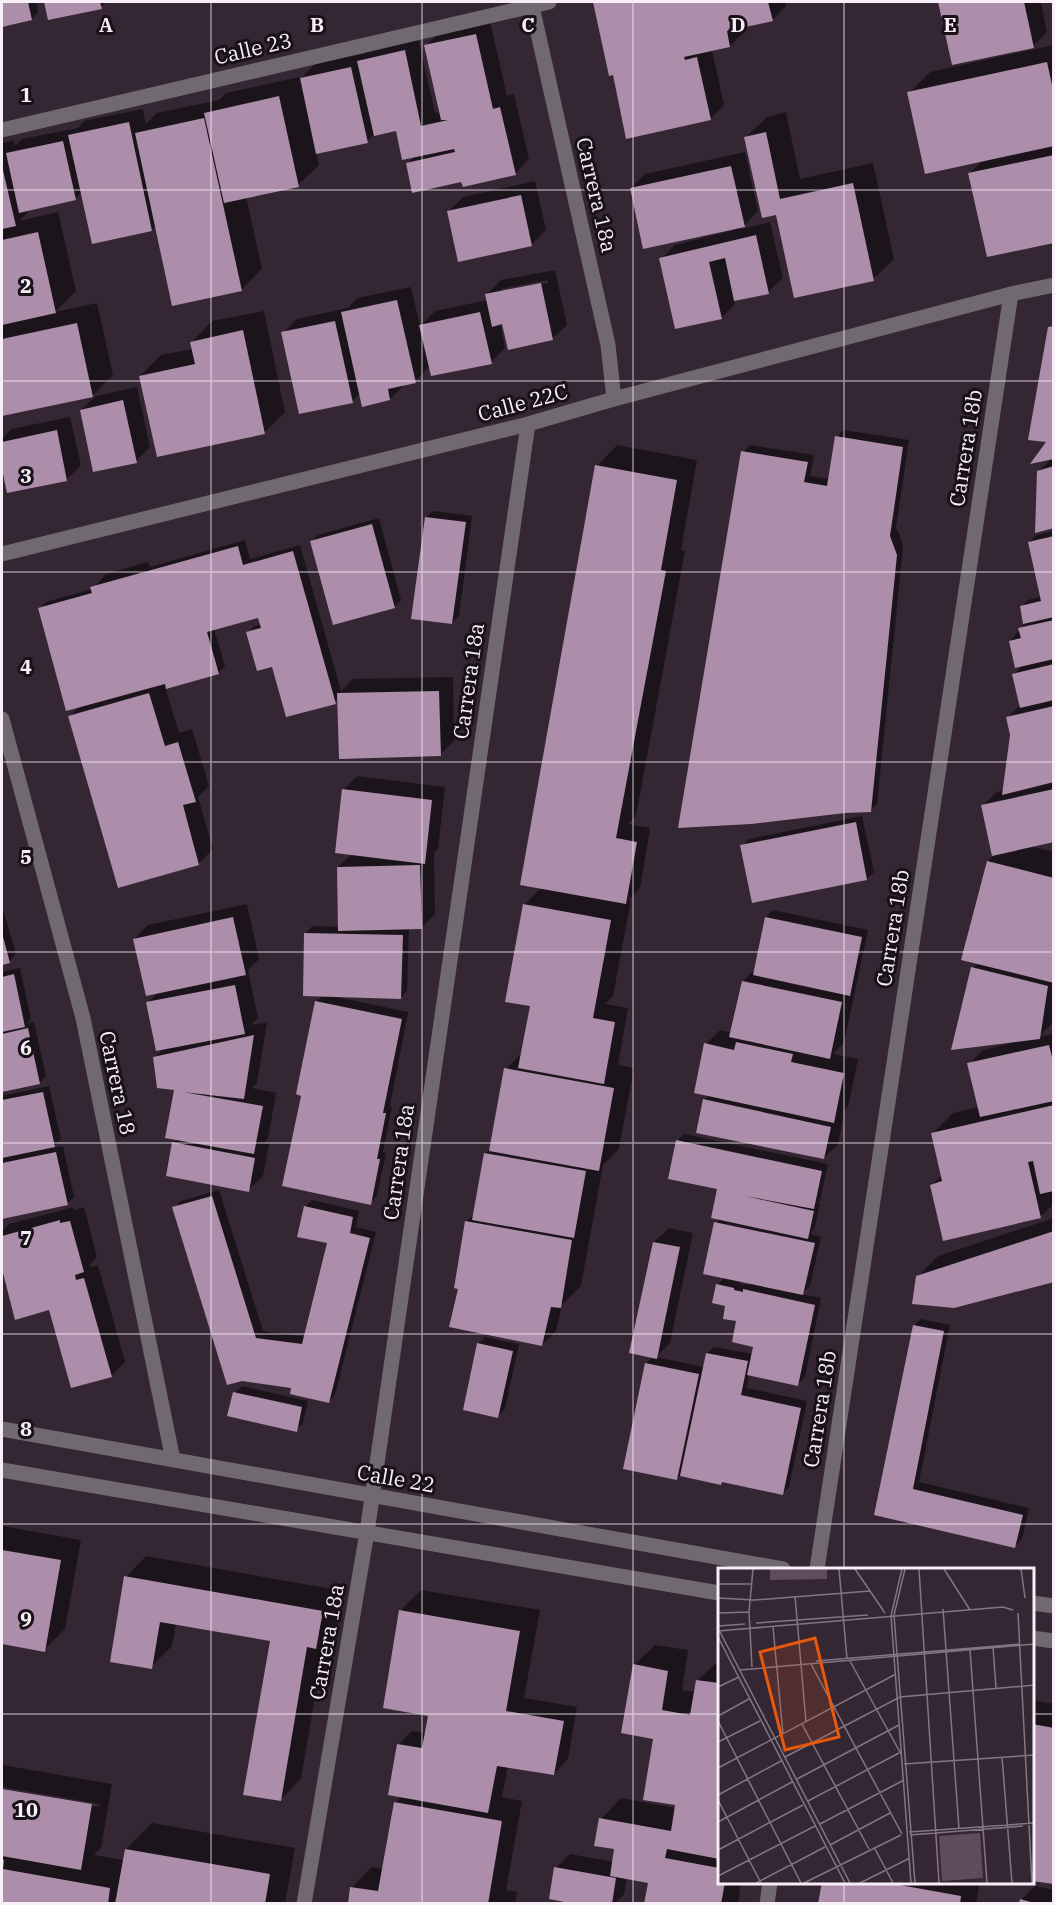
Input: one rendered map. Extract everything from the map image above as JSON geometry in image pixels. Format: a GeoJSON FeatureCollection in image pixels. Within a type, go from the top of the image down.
{"type":"FeatureCollection","features":[{"type":"Feature","properties":{"kind":"street","name":"Calle 23"},"geometry":{"type":"LineString","coordinates":[[2,130],[531,4],[549,2]]}},
{"type":"Feature","properties":{"kind":"street","name":"Carrera 18a"},"geometry":{"type":"LineString","coordinates":[[531,4],[608,345],[615,399]]}},
{"type":"Feature","properties":{"kind":"street","name":"Calle 22C"},"geometry":{"type":"LineString","coordinates":[[2,554],[528,424],[1011,294],[1053,285]]}},
{"type":"Feature","properties":{"kind":"street","name":"Carrera 18b"},"geometry":{"type":"LineString","coordinates":[[817,1568],[1011,294]]}},
{"type":"Feature","properties":{"kind":"street","name":"Carrera 18a"},"geometry":{"type":"LineString","coordinates":[[304,1904],[367,1532],[528,424]]}},
{"type":"Feature","properties":{"kind":"street","name":"Carrera 18"},"geometry":{"type":"LineString","coordinates":[[2,718],[83,1018],[173,1460]]}},
{"type":"Feature","properties":{"kind":"street","name":"Calle 22"},"geometry":{"type":"LineString","coordinates":[[2,1429],[777,1568]]}},
{"type":"Feature","properties":{"kind":"street"},"geometry":{"type":"LineString","coordinates":[[2,1470],[718,1593]]}},
{"type":"Feature","properties":{"kind":"street"},"geometry":{"type":"LineString","coordinates":[[1034,1603],[1053,1606]]}},
{"type":"Feature","properties":{"kind":"street"},"geometry":{"type":"LineString","coordinates":[[1034,1638],[1053,1641]]}},
{"type":"Feature","properties":{"kind":"street"},"geometry":{"type":"LineString","coordinates":[[767,1904],[770,1884]]}},
{"type":"Feature","properties":{"kind":"building"},"geometry":{"type":"Polygon","coordinates":[[[2,2],[28,2],[32,20],[2,27],[2,2]]]}},
{"type":"Feature","properties":{"kind":"building"},"geometry":{"type":"Polygon","coordinates":[[[44,2],[100,2],[102,9],[48,20],[44,2]]]}},
{"type":"Feature","properties":{"kind":"building"},"geometry":{"type":"Polygon","coordinates":[[[593,2],[768,2],[773,21],[727,31],[730,47],[684,57],[685,60],[697,57],[711,120],[626,139],[613,75],[609,76],[593,2]]]}},
{"type":"Feature","properties":{"kind":"building"},"geometry":{"type":"Polygon","coordinates":[[[938,2],[1024,2],[1034,48],[952,65],[938,2]]]}},
{"type":"Feature","properties":{"kind":"building"},"geometry":{"type":"Polygon","coordinates":[[[476,34],[493,109],[500,107],[516,175],[463,187],[461,182],[412,193],[406,163],[455,152],[454,149],[402,160],[396,131],[374,136],[357,61],[405,50],[421,126],[448,120],[441,120],[424,45],[476,34]]]}},
{"type":"Feature","properties":{"kind":"building"},"geometry":{"type":"Polygon","coordinates":[[[1047,62],[1054,94],[1054,146],[925,174],[907,92],[1047,62]]]}},
{"type":"Feature","properties":{"kind":"building"},"geometry":{"type":"Polygon","coordinates":[[[351,67],[368,143],[316,154],[300,78],[351,67]]]}},
{"type":"Feature","properties":{"kind":"building"},"geometry":{"type":"Polygon","coordinates":[[[279,96],[299,187],[224,203],[204,113],[279,96]]]}},
{"type":"Feature","properties":{"kind":"building"},"geometry":{"type":"Polygon","coordinates":[[[204,118],[242,291],[172,306],[135,133],[204,118]]]}},
{"type":"Feature","properties":{"kind":"building"},"geometry":{"type":"Polygon","coordinates":[[[129,122],[152,231],[92,244],[68,135],[129,122]]]}},
{"type":"Feature","properties":{"kind":"building"},"geometry":{"type":"Polygon","coordinates":[[[766,132],[780,199],[853,183],[874,281],[794,298],[776,215],[762,218],[744,137],[766,132]]]}},
{"type":"Feature","properties":{"kind":"building"},"geometry":{"type":"Polygon","coordinates":[[[63,141],[76,200],[19,213],[6,153],[63,141]]]}},
{"type":"Feature","properties":{"kind":"building"},"geometry":{"type":"Polygon","coordinates":[[[1054,155],[1054,243],[987,257],[968,173],[1054,155]]]}},
{"type":"Feature","properties":{"kind":"building"},"geometry":{"type":"Polygon","coordinates":[[[2,166],[16,226],[2,229],[2,166]]]}},
{"type":"Feature","properties":{"kind":"building"},"geometry":{"type":"Polygon","coordinates":[[[731,166],[745,227],[643,249],[630,188],[731,166]]]}},
{"type":"Feature","properties":{"kind":"building"},"geometry":{"type":"Polygon","coordinates":[[[521,195],[532,246],[458,262],[447,211],[521,195]]]}},
{"type":"Feature","properties":{"kind":"building"},"geometry":{"type":"Polygon","coordinates":[[[38,232],[56,313],[2,325],[2,240],[38,232]]]}},
{"type":"Feature","properties":{"kind":"building"},"geometry":{"type":"Polygon","coordinates":[[[756,235],[769,294],[734,301],[725,258],[709,262],[722,319],[675,329],[659,258],[756,235]]]}},
{"type":"Feature","properties":{"kind":"building"},"geometry":{"type":"Polygon","coordinates":[[[541,283],[553,340],[508,350],[502,324],[492,327],[485,294],[541,283]]]}},
{"type":"Feature","properties":{"kind":"building"},"geometry":{"type":"Polygon","coordinates":[[[397,300],[416,383],[388,389],[390,400],[362,407],[341,312],[397,300]]]}},
{"type":"Feature","properties":{"kind":"building"},"geometry":{"type":"Polygon","coordinates":[[[480,312],[492,364],[431,376],[419,325],[480,312]]]}},
{"type":"Feature","properties":{"kind":"building"},"geometry":{"type":"Polygon","coordinates":[[[335,321],[353,403],[299,414],[281,332],[335,321]]]}},
{"type":"Feature","properties":{"kind":"building"},"geometry":{"type":"Polygon","coordinates":[[[77,323],[93,397],[2,416],[2,339],[77,323]]]}},
{"type":"Feature","properties":{"kind":"building"},"geometry":{"type":"Polygon","coordinates":[[[1054,326],[1054,459],[1030,464],[1046,442],[1028,440],[1048,327],[1054,326]]]}},
{"type":"Feature","properties":{"kind":"building"},"geometry":{"type":"Polygon","coordinates":[[[243,330],[265,434],[157,457],[139,376],[195,364],[190,342],[243,330]]]}},
{"type":"Feature","properties":{"kind":"building"},"geometry":{"type":"Polygon","coordinates":[[[123,400],[137,463],[93,472],[80,410],[123,400]]]}},
{"type":"Feature","properties":{"kind":"building"},"geometry":{"type":"Polygon","coordinates":[[[57,430],[67,481],[7,493],[2,469],[2,442],[57,430]]]}},
{"type":"Feature","properties":{"kind":"building"},"geometry":{"type":"Polygon","coordinates":[[[835,436],[903,447],[890,536],[897,555],[871,812],[751,824],[678,828],[741,451],[808,462],[804,482],[827,486],[835,436]]]}},
{"type":"Feature","properties":{"kind":"building"},"geometry":{"type":"Polygon","coordinates":[[[595,465],[677,480],[661,570],[666,571],[616,838],[637,842],[626,904],[520,885],[595,465]]]}},
{"type":"Feature","properties":{"kind":"building"},"geometry":{"type":"Polygon","coordinates":[[[1054,466],[1054,528],[1035,533],[1037,471],[1054,466]]]}},
{"type":"Feature","properties":{"kind":"building"},"geometry":{"type":"Polygon","coordinates":[[[425,517],[466,522],[452,624],[411,619],[425,517]]]}},
{"type":"Feature","properties":{"kind":"building"},"geometry":{"type":"Polygon","coordinates":[[[372,524],[395,608],[333,625],[310,541],[372,524]]]}},
{"type":"Feature","properties":{"kind":"building"},"geometry":{"type":"Polygon","coordinates":[[[1054,536],[1054,617],[1023,624],[1020,606],[1041,601],[1028,542],[1054,536]]]}},
{"type":"Feature","properties":{"kind":"building"},"geometry":{"type":"Polygon","coordinates":[[[238,546],[243,565],[293,551],[336,704],[286,717],[272,667],[257,671],[246,632],[261,628],[258,618],[207,632],[219,674],[166,689],[165,684],[66,711],[38,608],[92,593],[90,587],[238,546]]]}},
{"type":"Feature","properties":{"kind":"building"},"geometry":{"type":"Polygon","coordinates":[[[1054,620],[1054,659],[1015,668],[1009,641],[1021,638],[1018,628],[1054,620]]]}},
{"type":"Feature","properties":{"kind":"building"},"geometry":{"type":"Polygon","coordinates":[[[1054,664],[1054,700],[1020,708],[1012,674],[1054,664]]]}},
{"type":"Feature","properties":{"kind":"building"},"geometry":{"type":"Polygon","coordinates":[[[439,691],[441,756],[339,759],[337,693],[439,691]]]}},
{"type":"Feature","properties":{"kind":"building"},"geometry":{"type":"Polygon","coordinates":[[[149,693],[165,746],[178,742],[196,802],[183,805],[199,865],[118,888],[68,716],[149,693]]]}},
{"type":"Feature","properties":{"kind":"building"},"geometry":{"type":"Polygon","coordinates":[[[1054,706],[1054,782],[1002,795],[1010,735],[1006,717],[1054,706]]]}},
{"type":"Feature","properties":{"kind":"building"},"geometry":{"type":"Polygon","coordinates":[[[342,789],[432,800],[425,864],[335,853],[342,789]]]}},
{"type":"Feature","properties":{"kind":"building"},"geometry":{"type":"Polygon","coordinates":[[[1054,789],[1054,842],[992,856],[981,805],[1054,789]]]}},
{"type":"Feature","properties":{"kind":"building"},"geometry":{"type":"Polygon","coordinates":[[[856,822],[867,880],[752,903],[740,845],[856,822]]]}},
{"type":"Feature","properties":{"kind":"building"},"geometry":{"type":"Polygon","coordinates":[[[987,861],[1054,878],[1054,983],[961,960],[987,861]]]}},
{"type":"Feature","properties":{"kind":"building"},"geometry":{"type":"Polygon","coordinates":[[[420,865],[422,929],[338,931],[337,867],[420,865]]]}},
{"type":"Feature","properties":{"kind":"building"},"geometry":{"type":"Polygon","coordinates":[[[523,904],[611,920],[593,1018],[615,1022],[604,1084],[518,1068],[530,1006],[505,1002],[523,904]]]}},
{"type":"Feature","properties":{"kind":"building"},"geometry":{"type":"Polygon","coordinates":[[[233,917],[246,975],[146,996],[133,939],[233,917]]]}},
{"type":"Feature","properties":{"kind":"building"},"geometry":{"type":"Polygon","coordinates":[[[765,917],[862,937],[850,996],[753,975],[765,917]]]}},
{"type":"Feature","properties":{"kind":"building"},"geometry":{"type":"Polygon","coordinates":[[[2,933],[10,963],[2,965],[2,933]]]}},
{"type":"Feature","properties":{"kind":"building"},"geometry":{"type":"Polygon","coordinates":[[[304,933],[403,935],[401,999],[303,996],[304,933]]]}},
{"type":"Feature","properties":{"kind":"building"},"geometry":{"type":"Polygon","coordinates":[[[971,967],[1048,986],[1040,1039],[951,1050],[971,967]]]}},
{"type":"Feature","properties":{"kind":"building"},"geometry":{"type":"Polygon","coordinates":[[[14,974],[25,1027],[2,1032],[2,977],[14,974]]]}},
{"type":"Feature","properties":{"kind":"building"},"geometry":{"type":"Polygon","coordinates":[[[742,981],[842,1002],[830,1059],[729,1037],[742,981]]]}},
{"type":"Feature","properties":{"kind":"building"},"geometry":{"type":"Polygon","coordinates":[[[235,985],[245,1034],[156,1051],[146,1002],[235,985]]]}},
{"type":"Feature","properties":{"kind":"building"},"geometry":{"type":"Polygon","coordinates":[[[315,1001],[402,1019],[383,1113],[386,1113],[371,1205],[282,1186],[301,1096],[296,1094],[315,1001]]]}},
{"type":"Feature","properties":{"kind":"building"},"geometry":{"type":"Polygon","coordinates":[[[28,1028],[40,1084],[2,1092],[2,1034],[28,1028]]]}},
{"type":"Feature","properties":{"kind":"building"},"geometry":{"type":"Polygon","coordinates":[[[254,1035],[244,1099],[183,1092],[263,1106],[254,1154],[165,1138],[174,1090],[157,1088],[153,1057],[254,1035]]]}},
{"type":"Feature","properties":{"kind":"building"},"geometry":{"type":"Polygon","coordinates":[[[736,1042],[793,1054],[791,1062],[844,1073],[834,1123],[694,1093],[704,1043],[734,1050],[736,1042]]]}},
{"type":"Feature","properties":{"kind":"building"},"geometry":{"type":"Polygon","coordinates":[[[1049,1045],[1054,1065],[1054,1101],[980,1117],[967,1063],[1049,1045]]]}},
{"type":"Feature","properties":{"kind":"building"},"geometry":{"type":"Polygon","coordinates":[[[504,1068],[614,1088],[599,1171],[489,1151],[504,1068]]]}},
{"type":"Feature","properties":{"kind":"building"},"geometry":{"type":"Polygon","coordinates":[[[43,1092],[55,1147],[2,1158],[2,1100],[43,1092]]]}},
{"type":"Feature","properties":{"kind":"building"},"geometry":{"type":"Polygon","coordinates":[[[703,1099],[831,1127],[824,1159],[696,1133],[703,1099]]]}},
{"type":"Feature","properties":{"kind":"building"},"geometry":{"type":"Polygon","coordinates":[[[1054,1105],[1054,1191],[1040,1194],[1033,1161],[1028,1162],[1041,1218],[943,1241],[930,1185],[942,1181],[931,1133],[1054,1105]]]}},
{"type":"Feature","properties":{"kind":"building"},"geometry":{"type":"Polygon","coordinates":[[[676,1140],[822,1171],[814,1209],[745,1196],[814,1211],[808,1239],[711,1218],[717,1189],[668,1179],[676,1140]]]}},
{"type":"Feature","properties":{"kind":"building"},"geometry":{"type":"Polygon","coordinates":[[[172,1142],[255,1158],[249,1192],[166,1176],[172,1142]]]}},
{"type":"Feature","properties":{"kind":"building"},"geometry":{"type":"Polygon","coordinates":[[[56,1152],[68,1205],[2,1219],[2,1163],[56,1152]]]}},
{"type":"Feature","properties":{"kind":"building"},"geometry":{"type":"Polygon","coordinates":[[[484,1153],[586,1171],[574,1238],[472,1220],[484,1153]]]}},
{"type":"Feature","properties":{"kind":"building"},"geometry":{"type":"Polygon","coordinates":[[[212,1196],[256,1338],[302,1344],[327,1243],[297,1237],[304,1206],[353,1217],[350,1233],[370,1238],[329,1403],[290,1394],[291,1388],[242,1381],[227,1385],[172,1207],[212,1196]]]}},
{"type":"Feature","properties":{"kind":"building"},"geometry":{"type":"Polygon","coordinates":[[[60,1220],[60,1223],[70,1221],[84,1272],[75,1275],[76,1280],[84,1278],[112,1377],[71,1388],[49,1310],[15,1320],[2,1269],[2,1236],[60,1220]]]}},
{"type":"Feature","properties":{"kind":"building"},"geometry":{"type":"Polygon","coordinates":[[[465,1221],[572,1240],[561,1308],[551,1307],[542,1346],[449,1327],[458,1289],[454,1288],[465,1221]]]}},
{"type":"Feature","properties":{"kind":"building"},"geometry":{"type":"Polygon","coordinates":[[[714,1222],[815,1243],[803,1295],[703,1274],[714,1222]]]}},
{"type":"Feature","properties":{"kind":"building"},"geometry":{"type":"Polygon","coordinates":[[[1054,1231],[1054,1282],[954,1308],[912,1304],[916,1276],[1054,1231]]]}},
{"type":"Feature","properties":{"kind":"building"},"geometry":{"type":"Polygon","coordinates":[[[653,1242],[680,1247],[657,1359],[629,1353],[653,1242]]]}},
{"type":"Feature","properties":{"kind":"building"},"geometry":{"type":"Polygon","coordinates":[[[716,1284],[743,1292],[743,1289],[815,1305],[798,1386],[747,1375],[753,1347],[732,1342],[736,1321],[723,1319],[725,1306],[712,1303],[716,1284]]]}},
{"type":"Feature","properties":{"kind":"building"},"geometry":{"type":"Polygon","coordinates":[[[913,1325],[944,1331],[913,1489],[1023,1515],[1015,1548],[874,1515],[913,1325]]]}},
{"type":"Feature","properties":{"kind":"building"},"geometry":{"type":"Polygon","coordinates":[[[477,1343],[513,1351],[498,1418],[463,1410],[477,1343]]]}},
{"type":"Feature","properties":{"kind":"building"},"geometry":{"type":"Polygon","coordinates":[[[706,1353],[748,1361],[741,1395],[801,1408],[783,1495],[680,1476],[706,1353]]]}},
{"type":"Feature","properties":{"kind":"building"},"geometry":{"type":"Polygon","coordinates":[[[645,1363],[699,1374],[677,1480],[623,1469],[645,1363]]]}},
{"type":"Feature","properties":{"kind":"building"},"geometry":{"type":"Polygon","coordinates":[[[233,1392],[302,1407],[297,1432],[227,1416],[233,1392]]]}},
{"type":"Feature","properties":{"kind":"building"},"geometry":{"type":"Polygon","coordinates":[[[2,1550],[61,1560],[45,1652],[2,1644],[2,1550]]]}},
{"type":"Feature","properties":{"kind":"building"},"geometry":{"type":"Polygon","coordinates":[[[124,1576],[323,1611],[316,1649],[307,1647],[281,1801],[243,1795],[270,1641],[160,1622],[152,1669],[110,1662],[124,1576]]]}},
{"type":"Feature","properties":{"kind":"building"},"geometry":{"type":"Polygon","coordinates":[[[399,1610],[520,1631],[506,1711],[564,1721],[554,1775],[497,1766],[488,1813],[388,1795],[397,1744],[422,1748],[428,1716],[383,1708],[399,1610]]]}},
{"type":"Feature","properties":{"kind":"building"},"geometry":{"type":"Polygon","coordinates":[[[633,1664],[668,1671],[662,1710],[690,1715],[696,1680],[718,1683],[718,1859],[667,1849],[665,1858],[718,1868],[718,1884],[725,1884],[721,1904],[644,1904],[648,1883],[610,1876],[614,1849],[594,1846],[599,1818],[671,1831],[675,1805],[643,1800],[653,1739],[621,1733],[633,1664]]]}},
{"type":"Feature","properties":{"kind":"building"},"geometry":{"type":"Polygon","coordinates":[[[1034,1724],[1054,1728],[1054,1884],[1034,1881],[1034,1724]]]}},
{"type":"Feature","properties":{"kind":"building"},"geometry":{"type":"Polygon","coordinates":[[[2,1789],[92,1804],[81,1870],[2,1856],[2,1789]]]}},
{"type":"Feature","properties":{"kind":"building"},"geometry":{"type":"Polygon","coordinates":[[[394,1802],[502,1821],[488,1904],[348,1904],[350,1887],[378,1891],[394,1802]]]}},
{"type":"Feature","properties":{"kind":"building"},"geometry":{"type":"Polygon","coordinates":[[[125,1849],[270,1874],[265,1904],[115,1904],[125,1849]]]}},
{"type":"Feature","properties":{"kind":"building"},"geometry":{"type":"Polygon","coordinates":[[[2,1859],[4,1860],[3,1869],[110,1888],[108,1904],[2,1904],[2,1859]]]}},
{"type":"Feature","properties":{"kind":"building"},"geometry":{"type":"Polygon","coordinates":[[[554,1867],[616,1878],[612,1904],[575,1904],[549,1899],[554,1867]]]}},
{"type":"Feature","properties":{"kind":"building"},"geometry":{"type":"Polygon","coordinates":[[[822,1884],[894,1884],[961,1896],[960,1904],[818,1904],[822,1884]]]}},
{"type":"Feature","properties":{"kind":"building"},"geometry":{"type":"Polygon","coordinates":[[[1020,1899],[1034,1903],[1034,1904],[1019,1904],[1020,1899]]]}}]}
